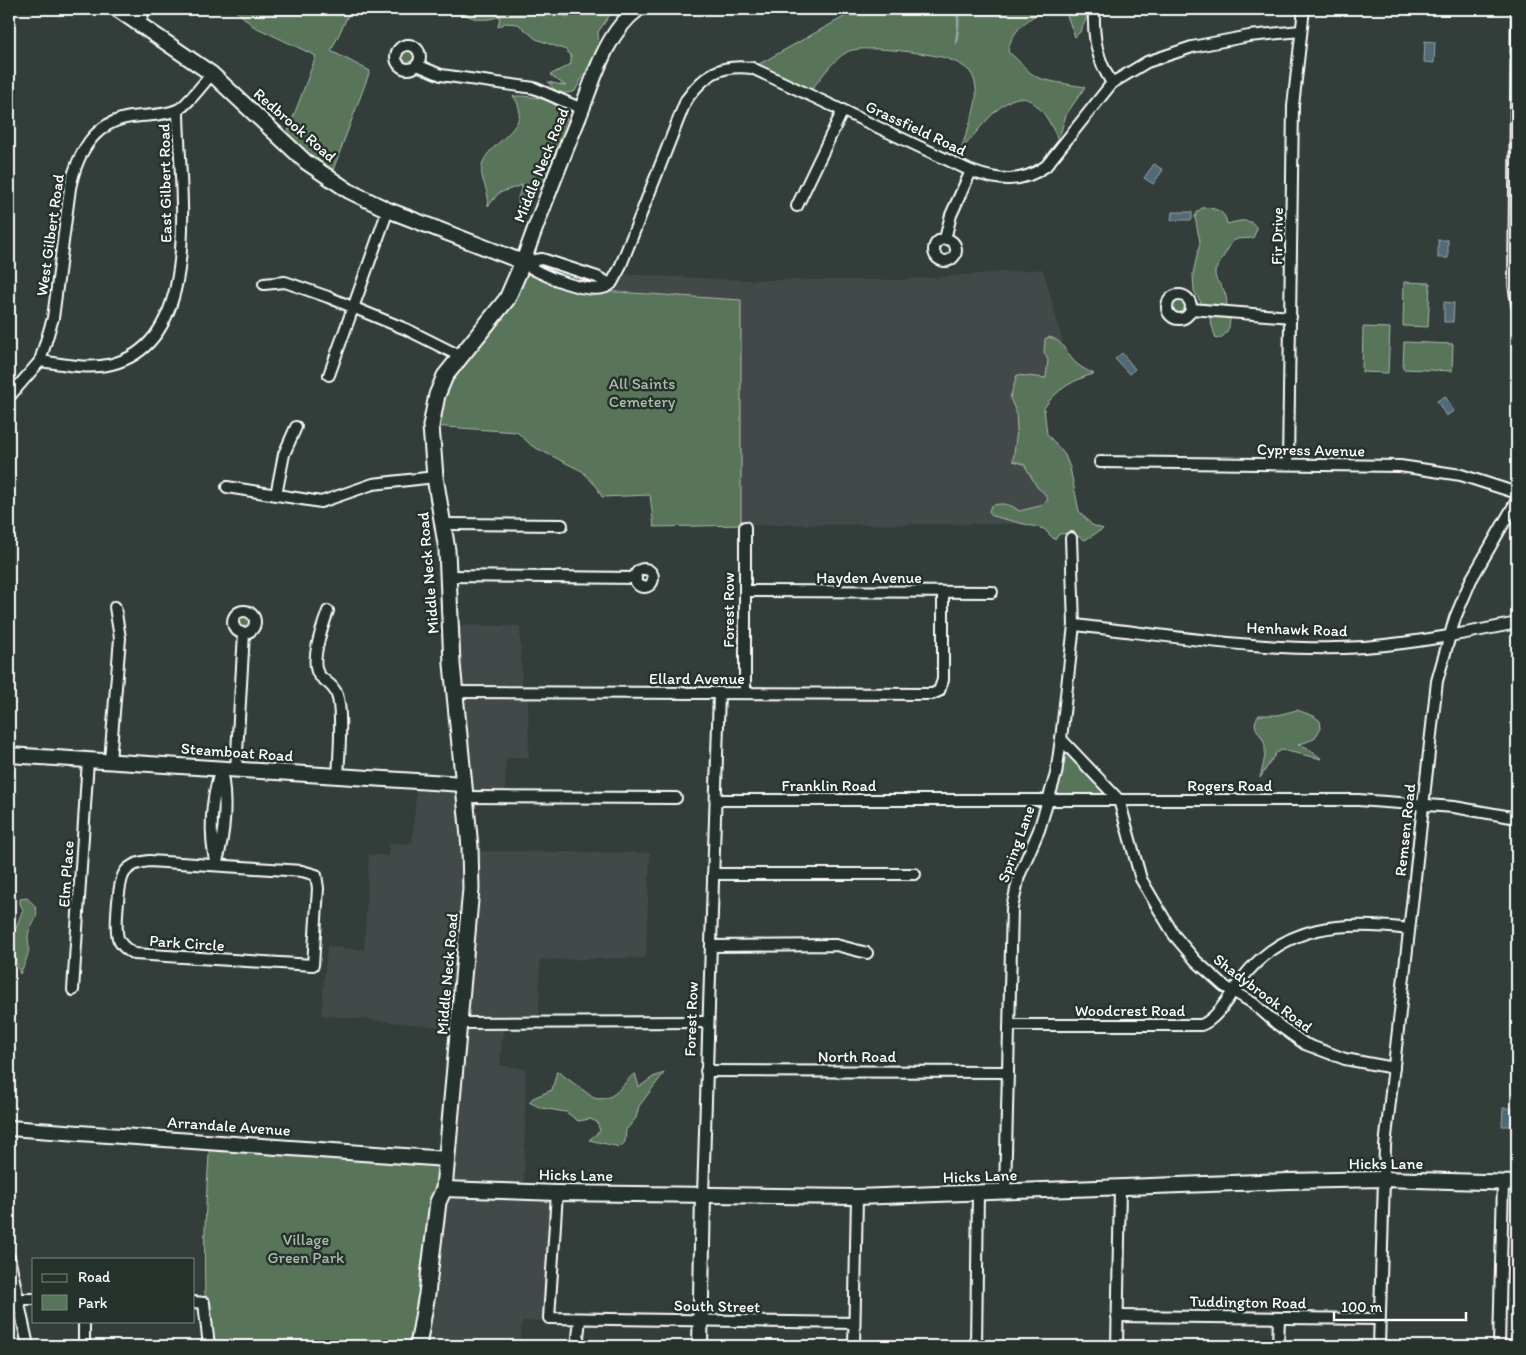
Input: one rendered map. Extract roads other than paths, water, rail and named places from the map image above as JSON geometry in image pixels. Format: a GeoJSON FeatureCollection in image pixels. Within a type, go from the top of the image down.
{"type":"FeatureCollection","features":[{"type":"Feature","properties":{"kind":"main road","name":"Redbrook Road"},"geometry":{"type":"LineString","coordinates":[[117,9],[212,74],[306,162],[362,198],[388,210],[523,262]]}},
{"type":"Feature","properties":{"kind":"main road","name":"Middle Neck Road"},"geometry":{"type":"LineString","coordinates":[[418,1346],[427,1294],[438,1202],[444,1189],[461,1023],[471,889],[470,848],[454,692],[448,576],[443,524],[435,477],[431,426],[433,409],[445,376],[507,299],[582,109],[614,35],[623,23],[638,9]]}},
{"type":"Feature","properties":{"kind":"main road","name":"Steamboat Road"},"geometry":{"type":"LineString","coordinates":[[9,755],[338,776],[464,791]]}},
{"type":"Feature","properties":{"kind":"main road","name":"Arrandale Avenue"},"geometry":{"type":"LineString","coordinates":[[9,1128],[447,1159]]}},
{"type":"Feature","properties":{"kind":"main road","name":"Hicks Lane"},"geometry":{"type":"LineString","coordinates":[[444,1189],[557,1193],[857,1197],[1383,1180],[1517,1183]]}},
{"type":"Feature","properties":{"kind":"main road","name":"Middle Neck Road"},"geometry":{"type":"LineString","coordinates":[[427,1346],[448,1202],[444,1189]]}},
{"type":"Feature","properties":{"kind":"main road","name":"Forest Row"},"geometry":{"type":"LineString","coordinates":[[700,1346],[704,1195]]}},
{"type":"Feature","properties":{"kind":"street"},"geometry":{"type":"LineString","coordinates":[[139,24],[145,9]]}},
{"type":"Feature","properties":{"kind":"street","name":"Fir Drive"},"geometry":{"type":"LineString","coordinates":[[1288,464],[1293,106],[1304,9]]}},
{"type":"Feature","properties":{"kind":"street"},"geometry":{"type":"LineString","coordinates":[[1517,9],[1514,284],[1517,306]]}},
{"type":"Feature","properties":{"kind":"street"},"geometry":{"type":"LineString","coordinates":[[1094,10],[1097,55],[1102,69],[1112,84]]}},
{"type":"Feature","properties":{"kind":"street","name":"Grassfield Road"},"geometry":{"type":"LineString","coordinates":[[610,284],[619,270],[686,100],[699,82],[714,72],[728,67],[752,68],[971,171],[998,179],[1010,180],[1039,172],[1056,157],[1112,84],[1147,62],[1192,47],[1249,36],[1301,31]]}},
{"type":"Feature","properties":{"kind":"street"},"geometry":{"type":"LineString","coordinates":[[417,65],[441,75],[534,88],[582,109]]}},
{"type":"Feature","properties":{"kind":"street"},"geometry":{"type":"LineString","coordinates":[[178,110],[212,74]]}},
{"type":"Feature","properties":{"kind":"street","name":"West Gilbert Road"},"geometry":{"type":"LineString","coordinates":[[40,361],[54,318],[70,188],[74,171],[82,154],[98,130],[112,121],[178,110]]}},
{"type":"Feature","properties":{"kind":"street","name":"East Gilbert Road"},"geometry":{"type":"LineString","coordinates":[[40,361],[90,367],[113,364],[144,347],[159,330],[175,287],[184,234],[178,110]]}},
{"type":"Feature","properties":{"kind":"street"},"geometry":{"type":"LineString","coordinates":[[797,206],[843,110]]}},
{"type":"Feature","properties":{"kind":"street"},"geometry":{"type":"LineString","coordinates":[[945,239],[950,215],[971,171]]}},
{"type":"Feature","properties":{"kind":"street"},"geometry":{"type":"LineString","coordinates":[[329,374],[388,210]]}},
{"type":"Feature","properties":{"kind":"street"},"geometry":{"type":"LineString","coordinates":[[523,262],[542,259],[597,277],[610,284]]}},
{"type":"Feature","properties":{"kind":"street"},"geometry":{"type":"LineString","coordinates":[[523,262],[531,270],[585,288],[598,289],[610,284]]}},
{"type":"Feature","properties":{"kind":"street"},"geometry":{"type":"LineString","coordinates":[[264,284],[285,282],[408,330],[460,356]]}},
{"type":"Feature","properties":{"kind":"street"},"geometry":{"type":"LineString","coordinates":[[1191,309],[1291,317]]}},
{"type":"Feature","properties":{"kind":"street"},"geometry":{"type":"LineString","coordinates":[[9,397],[40,361]]}},
{"type":"Feature","properties":{"kind":"street"},"geometry":{"type":"LineString","coordinates":[[276,496],[284,454],[296,427]]}},
{"type":"Feature","properties":{"kind":"street","name":"Cypress Avenue"},"geometry":{"type":"LineString","coordinates":[[1100,462],[1420,467],[1461,475],[1517,493]]}},
{"type":"Feature","properties":{"kind":"street"},"geometry":{"type":"LineString","coordinates":[[228,488],[321,502],[373,484],[435,477]]}},
{"type":"Feature","properties":{"kind":"street","name":"Remsen Road"},"geometry":{"type":"LineString","coordinates":[[1379,1346],[1383,1180],[1437,681],[1449,637],[1471,580],[1517,500]]}},
{"type":"Feature","properties":{"kind":"street"},"geometry":{"type":"LineString","coordinates":[[443,524],[562,525]]}},
{"type":"Feature","properties":{"kind":"street","name":"Forest Row"},"geometry":{"type":"LineString","coordinates":[[745,527],[745,693]]}},
{"type":"Feature","properties":{"kind":"street","name":"Spring Lane"},"geometry":{"type":"LineString","coordinates":[[1005,1192],[1014,892],[1018,876],[1039,830],[1056,774],[1074,625],[1071,538]]}},
{"type":"Feature","properties":{"kind":"street"},"geometry":{"type":"LineString","coordinates":[[448,576],[636,578]]}},
{"type":"Feature","properties":{"kind":"street","name":"Hayden Avenue"},"geometry":{"type":"LineString","coordinates":[[745,591],[992,592]]}},
{"type":"Feature","properties":{"kind":"street","name":"Ellard Avenue"},"geometry":{"type":"LineString","coordinates":[[454,692],[932,694],[939,691],[943,680],[943,592]]}},
{"type":"Feature","properties":{"kind":"street"},"geometry":{"type":"LineString","coordinates":[[110,761],[120,638],[115,606]]}},
{"type":"Feature","properties":{"kind":"street"},"geometry":{"type":"LineString","coordinates":[[328,611],[320,634],[316,669],[319,675],[333,687],[338,696],[340,742],[338,776]]}},
{"type":"Feature","properties":{"kind":"street","name":"Henhawk Road"},"geometry":{"type":"LineString","coordinates":[[1074,625],[1311,647],[1364,647],[1449,637],[1517,623]]}},
{"type":"Feature","properties":{"kind":"street"},"geometry":{"type":"LineString","coordinates":[[236,770],[244,633]]}},
{"type":"Feature","properties":{"kind":"street","name":"Forest Row"},"geometry":{"type":"LineString","coordinates":[[704,1195],[718,693]]}},
{"type":"Feature","properties":{"kind":"street","name":"Shadybrook Road"},"geometry":{"type":"LineString","coordinates":[[1061,739],[1119,800],[1136,866],[1162,916],[1196,961],[1224,986],[1253,1003],[1277,1024],[1305,1044],[1345,1059],[1394,1068]]}},
{"type":"Feature","properties":{"kind":"street","name":"Elm Place"},"geometry":{"type":"LineString","coordinates":[[73,990],[88,760]]}},
{"type":"Feature","properties":{"kind":"street"},"geometry":{"type":"LineString","coordinates":[[216,865],[222,846],[225,789],[220,769]]}},
{"type":"Feature","properties":{"kind":"street"},"geometry":{"type":"LineString","coordinates":[[464,791],[676,798]]}},
{"type":"Feature","properties":{"kind":"street","name":"Franklin Road"},"geometry":{"type":"LineString","coordinates":[[716,800],[941,800]]}},
{"type":"Feature","properties":{"kind":"street","name":"Rogers Road"},"geometry":{"type":"LineString","coordinates":[[941,800],[1358,800],[1464,809],[1517,818]]}},
{"type":"Feature","properties":{"kind":"street","name":"Park Circle"},"geometry":{"type":"LineString","coordinates":[[149,861],[216,865],[302,871],[316,875],[318,888],[313,965],[145,956],[134,954],[123,947],[118,937],[120,881],[129,868],[141,862],[149,861]]}},
{"type":"Feature","properties":{"kind":"street"},"geometry":{"type":"LineString","coordinates":[[714,874],[915,874]]}},
{"type":"Feature","properties":{"kind":"street","name":"Woodcrest Road"},"geometry":{"type":"LineString","coordinates":[[1010,1025],[1201,1025],[1212,1018],[1259,959],[1292,939],[1312,931],[1355,924],[1409,929]]}},
{"type":"Feature","properties":{"kind":"street"},"geometry":{"type":"LineString","coordinates":[[711,946],[836,946],[867,953]]}},
{"type":"Feature","properties":{"kind":"street"},"geometry":{"type":"LineString","coordinates":[[461,1023],[708,1022]]}},
{"type":"Feature","properties":{"kind":"street","name":"North Road"},"geometry":{"type":"LineString","coordinates":[[706,1071],[1008,1072]]}},
{"type":"Feature","properties":{"kind":"street"},"geometry":{"type":"LineString","coordinates":[[1500,1346],[1503,1183]]}},
{"type":"Feature","properties":{"kind":"street"},"geometry":{"type":"LineString","coordinates":[[1117,1346],[1120,1188]]}},
{"type":"Feature","properties":{"kind":"street","name":"South Street"},"geometry":{"type":"LineString","coordinates":[[557,1193],[548,1318],[854,1323]]}},
{"type":"Feature","properties":{"kind":"street"},"geometry":{"type":"LineString","coordinates":[[976,1346],[978,1193]]}},
{"type":"Feature","properties":{"kind":"street"},"geometry":{"type":"LineString","coordinates":[[854,1346],[857,1197]]}},
{"type":"Feature","properties":{"kind":"street"},"geometry":{"type":"LineString","coordinates":[[9,1257],[28,1346]]}},
{"type":"Feature","properties":{"kind":"street"},"geometry":{"type":"LineString","coordinates":[[18,1299],[32,1299]]}},
{"type":"Feature","properties":{"kind":"street"},"geometry":{"type":"LineString","coordinates":[[195,1302],[204,1303],[209,1346]]}},
{"type":"Feature","properties":{"kind":"street","name":"Tuddington Road"},"geometry":{"type":"LineString","coordinates":[[1117,1316],[1379,1319]]}},
{"type":"Feature","properties":{"kind":"street"},"geometry":{"type":"LineString","coordinates":[[1278,1346],[1279,1318]]}},
{"type":"Feature","properties":{"kind":"street"},"geometry":{"type":"LineString","coordinates":[[577,1346],[580,1319]]}},
{"type":"Feature","properties":{"kind":"street"},"geometry":{"type":"LineString","coordinates":[[84,1322],[84,1346]]}},
{"type":"Feature","properties":{"kind":"water"},"geometry":{"type":"Polygon","coordinates":[[[1425,41],[1435,42],[1434,63],[1424,62],[1425,41]]]}},
{"type":"Feature","properties":{"kind":"water"},"geometry":{"type":"Polygon","coordinates":[[[1154,164],[1163,170],[1153,184],[1144,178],[1154,164]]]}},
{"type":"Feature","properties":{"kind":"water"},"geometry":{"type":"Polygon","coordinates":[[[1172,212],[1192,212],[1192,220],[1171,220],[1172,212]]]}},
{"type":"Feature","properties":{"kind":"water"},"geometry":{"type":"Polygon","coordinates":[[[1438,240],[1448,240],[1448,258],[1438,258],[1438,240]]]}},
{"type":"Feature","properties":{"kind":"water"},"geometry":{"type":"Polygon","coordinates":[[[1444,302],[1454,303],[1453,322],[1444,322],[1444,302]]]}},
{"type":"Feature","properties":{"kind":"water"},"geometry":{"type":"Polygon","coordinates":[[[1122,353],[1135,369],[1129,374],[1115,359],[1122,353]]]}},
{"type":"Feature","properties":{"kind":"water"},"geometry":{"type":"Polygon","coordinates":[[[1445,396],[1454,411],[1446,416],[1437,401],[1445,396]]]}},
{"type":"Feature","properties":{"kind":"water"},"geometry":{"type":"Polygon","coordinates":[[[1503,1108],[1512,1108],[1511,1126],[1502,1126],[1503,1108]]]}},
{"type":"Feature","properties":{"kind":"waterway"},"geometry":{"type":"LineString","coordinates":[[955,9],[958,21],[956,43]]}},
{"type":"Feature","properties":{"kind":"park label","name":"All Saints Cemetery"},"geometry":{"type":"Point","coordinates":[642,392]}},
{"type":"Feature","properties":{"kind":"park label","name":"Village Green Park"},"geometry":{"type":"Point","coordinates":[306,1248]}}]}
